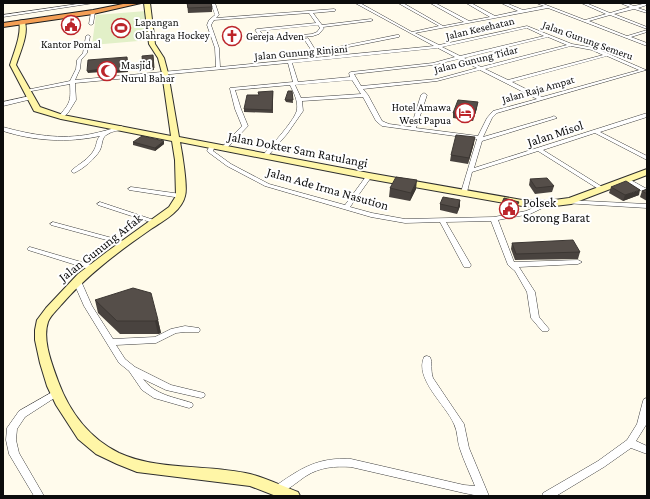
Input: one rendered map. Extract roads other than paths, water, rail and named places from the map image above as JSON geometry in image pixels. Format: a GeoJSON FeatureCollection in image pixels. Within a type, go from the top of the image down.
{"type":"FeatureCollection","features":[{"type":"Feature","properties":{"kind":"highway"},"geometry":{"type":"LineString","coordinates":[[4,24],[12,29],[22,25],[92,7],[125,3]]}},
{"type":"Feature","properties":{"kind":"highway"},"geometry":{"type":"LineString","coordinates":[[92,7],[138,3]]}},
{"type":"Feature","properties":{"kind":"street"},"geometry":{"type":"LineString","coordinates":[[131,189],[181,196],[179,160],[174,139],[164,73],[161,58],[152,44],[147,3]]}},
{"type":"Feature","properties":{"kind":"street"},"geometry":{"type":"LineString","coordinates":[[213,3],[217,15],[215,18]]}},
{"type":"Feature","properties":{"kind":"street"},"geometry":{"type":"LineString","coordinates":[[357,3],[411,33],[541,99]]}},
{"type":"Feature","properties":{"kind":"street"},"geometry":{"type":"LineString","coordinates":[[400,3],[443,27]]}},
{"type":"Feature","properties":{"kind":"street"},"geometry":{"type":"LineString","coordinates":[[432,3],[468,22]]}},
{"type":"Feature","properties":{"kind":"street"},"geometry":{"type":"LineString","coordinates":[[468,3],[494,17]]}},
{"type":"Feature","properties":{"kind":"street"},"geometry":{"type":"LineString","coordinates":[[503,3],[521,11]]}},
{"type":"Feature","properties":{"kind":"street"},"geometry":{"type":"LineString","coordinates":[[538,3],[647,45]]}},
{"type":"Feature","properties":{"kind":"street"},"geometry":{"type":"LineString","coordinates":[[411,33],[494,17],[553,3]]}},
{"type":"Feature","properties":{"kind":"street"},"geometry":{"type":"LineString","coordinates":[[583,3],[647,28]]}},
{"type":"Feature","properties":{"kind":"street"},"geometry":{"type":"LineString","coordinates":[[622,3],[647,12]]}},
{"type":"Feature","properties":{"kind":"street"},"geometry":{"type":"LineString","coordinates":[[584,21],[647,4]]}},
{"type":"Feature","properties":{"kind":"street"},"geometry":{"type":"LineString","coordinates":[[3,16],[92,7],[91,24]]}},
{"type":"Feature","properties":{"kind":"street"},"geometry":{"type":"LineString","coordinates":[[218,68],[216,48],[209,25],[210,21],[215,18],[334,10]]}},
{"type":"Feature","properties":{"kind":"street"},"geometry":{"type":"LineString","coordinates":[[308,12],[321,25]]}},
{"type":"Feature","properties":{"kind":"street"},"geometry":{"type":"LineString","coordinates":[[321,25],[320,31],[313,35],[271,39],[265,38],[257,30],[371,20]]}},
{"type":"Feature","properties":{"kind":"street","name":"Jalan Dokter Sam Ratulangi"},"geometry":{"type":"LineString","coordinates":[[22,25],[20,42],[13,65],[37,108],[61,117],[369,176],[522,203],[547,204],[563,202],[582,197],[647,172]]}},
{"type":"Feature","properties":{"kind":"street","name":"Jalan Gunung Semeru"},"geometry":{"type":"LineString","coordinates":[[526,27],[571,45],[587,48],[608,55],[645,70]]}},
{"type":"Feature","properties":{"kind":"street","name":"Jalan Kesehatan"},"geometry":{"type":"LineString","coordinates":[[438,47],[526,27]]}},
{"type":"Feature","properties":{"kind":"street"},"geometry":{"type":"LineString","coordinates":[[627,37],[647,31]]}},
{"type":"Feature","properties":{"kind":"street"},"geometry":{"type":"LineString","coordinates":[[61,117],[66,112],[73,100],[72,82],[78,69],[79,60],[86,49],[88,36]]}},
{"type":"Feature","properties":{"kind":"street"},"geometry":{"type":"LineString","coordinates":[[316,52],[397,36]]}},
{"type":"Feature","properties":{"kind":"street"},"geometry":{"type":"LineString","coordinates":[[224,148],[245,126],[232,89],[352,76],[356,72],[433,64],[548,36]]}},
{"type":"Feature","properties":{"kind":"street"},"geometry":{"type":"LineString","coordinates":[[306,39],[316,52],[319,59]]}},
{"type":"Feature","properties":{"kind":"street","name":"Jalan Gunung Tidar"},"geometry":{"type":"LineString","coordinates":[[360,88],[438,80],[571,45]]}},
{"type":"Feature","properties":{"kind":"street","name":"Jalan Gunung Rinjani"},"geometry":{"type":"LineString","coordinates":[[3,104],[28,94],[72,82],[438,47]]}},
{"type":"Feature","properties":{"kind":"street"},"geometry":{"type":"LineString","coordinates":[[507,82],[608,55]]}},
{"type":"Feature","properties":{"kind":"street"},"geometry":{"type":"LineString","coordinates":[[265,156],[300,111],[299,100],[290,62]]}},
{"type":"Feature","properties":{"kind":"street","name":"Jalan Raja Ampat"},"geometry":{"type":"LineString","coordinates":[[464,192],[481,139],[489,119],[495,112],[645,70]]}},
{"type":"Feature","properties":{"kind":"street"},"geometry":{"type":"LineString","coordinates":[[352,76],[365,95],[378,120],[381,124],[388,126],[481,139],[554,118]]}},
{"type":"Feature","properties":{"kind":"street"},"geometry":{"type":"LineString","coordinates":[[299,100],[365,95]]}},
{"type":"Feature","properties":{"kind":"street"},"geometry":{"type":"LineString","coordinates":[[413,129],[424,95]]}},
{"type":"Feature","properties":{"kind":"street","name":"Jalan Misol"},"geometry":{"type":"LineString","coordinates":[[470,172],[647,115]]}},
{"type":"Feature","properties":{"kind":"street"},"geometry":{"type":"LineString","coordinates":[[3,129],[20,134],[64,139],[85,137],[121,128]]}},
{"type":"Feature","properties":{"kind":"street"},"geometry":{"type":"LineString","coordinates":[[595,131],[647,158]]}},
{"type":"Feature","properties":{"kind":"street"},"geometry":{"type":"LineString","coordinates":[[74,171],[96,152],[99,146],[99,140],[106,132]]}},
{"type":"Feature","properties":{"kind":"street","name":"Jalan Ade Irma Nasution"},"geometry":{"type":"LineString","coordinates":[[212,146],[210,151],[214,155],[260,183],[371,216],[405,221],[494,219],[528,213],[547,204]]}},
{"type":"Feature","properties":{"kind":"street"},"geometry":{"type":"LineString","coordinates":[[538,149],[602,189]]}},
{"type":"Feature","properties":{"kind":"street"},"geometry":{"type":"LineString","coordinates":[[346,208],[369,176]]}},
{"type":"Feature","properties":{"kind":"street"},"geometry":{"type":"LineString","coordinates":[[627,180],[647,192]]}},
{"type":"Feature","properties":{"kind":"street","name":"Jalan Gunung Arfak"},"geometry":{"type":"LineString","coordinates":[[181,196],[173,209],[92,268],[56,304],[42,323],[40,330],[47,369],[56,393],[82,434],[91,443],[121,460],[137,466],[250,480],[292,496]]}},
{"type":"Feature","properties":{"kind":"street"},"geometry":{"type":"LineString","coordinates":[[563,202],[647,206]]}},
{"type":"Feature","properties":{"kind":"street"},"geometry":{"type":"LineString","coordinates":[[100,204],[154,222]]}},
{"type":"Feature","properties":{"kind":"street"},"geometry":{"type":"LineString","coordinates":[[494,219],[512,265],[518,270],[531,292],[534,318],[545,329]]}},
{"type":"Feature","properties":{"kind":"street"},"geometry":{"type":"LineString","coordinates":[[442,220],[467,265]]}},
{"type":"Feature","properties":{"kind":"street"},"geometry":{"type":"LineString","coordinates":[[53,224],[125,243]]}},
{"type":"Feature","properties":{"kind":"street"},"geometry":{"type":"LineString","coordinates":[[30,249],[92,268]]}},
{"type":"Feature","properties":{"kind":"street"},"geometry":{"type":"LineString","coordinates":[[512,265],[578,262]]}},
{"type":"Feature","properties":{"kind":"street"},"geometry":{"type":"LineString","coordinates":[[77,282],[88,306],[122,360],[132,369],[145,388],[157,396],[189,405]]}},
{"type":"Feature","properties":{"kind":"street"},"geometry":{"type":"LineString","coordinates":[[111,342],[156,340],[174,331],[196,330]]}},
{"type":"Feature","properties":{"kind":"street"},"geometry":{"type":"LineString","coordinates":[[427,359],[426,371],[429,379],[459,424],[464,448],[483,494]]}},
{"type":"Feature","properties":{"kind":"street"},"geometry":{"type":"LineString","coordinates":[[132,369],[169,388],[201,395]]}},
{"type":"Feature","properties":{"kind":"street"},"geometry":{"type":"LineString","coordinates":[[36,495],[14,454],[11,440],[12,428],[22,414],[56,393]]}},
{"type":"Feature","properties":{"kind":"street"},"geometry":{"type":"LineString","coordinates":[[547,496],[600,464],[630,443],[641,425],[647,401]]}},
{"type":"Feature","properties":{"kind":"street"},"geometry":{"type":"LineString","coordinates":[[630,443],[647,450]]}},
{"type":"Feature","properties":{"kind":"street"},"geometry":{"type":"LineString","coordinates":[[278,490],[311,468],[324,463],[336,461],[351,463],[483,494]]}},
{"type":"Feature","properties":{"kind":"place","name":"Kantor Pomal"},"geometry":{"type":"Point","coordinates":[71,25]}},
{"type":"Feature","properties":{"kind":"place","name":"Lapangan Olahraga Hockey"},"geometry":{"type":"Point","coordinates":[121,28]}},
{"type":"Feature","properties":{"kind":"place","name":"Gereja Adven"},"geometry":{"type":"Point","coordinates":[232,36]}},
{"type":"Feature","properties":{"kind":"place","name":"Masjid Nurul Bahar"},"geometry":{"type":"Point","coordinates":[107,71]}},
{"type":"Feature","properties":{"kind":"place","name":"Hotel Amawa West Papua"},"geometry":{"type":"Point","coordinates":[465,113]}},
{"type":"Feature","properties":{"kind":"place","name":"Polsek Sorong Barat"},"geometry":{"type":"Point","coordinates":[509,209]}}]}
